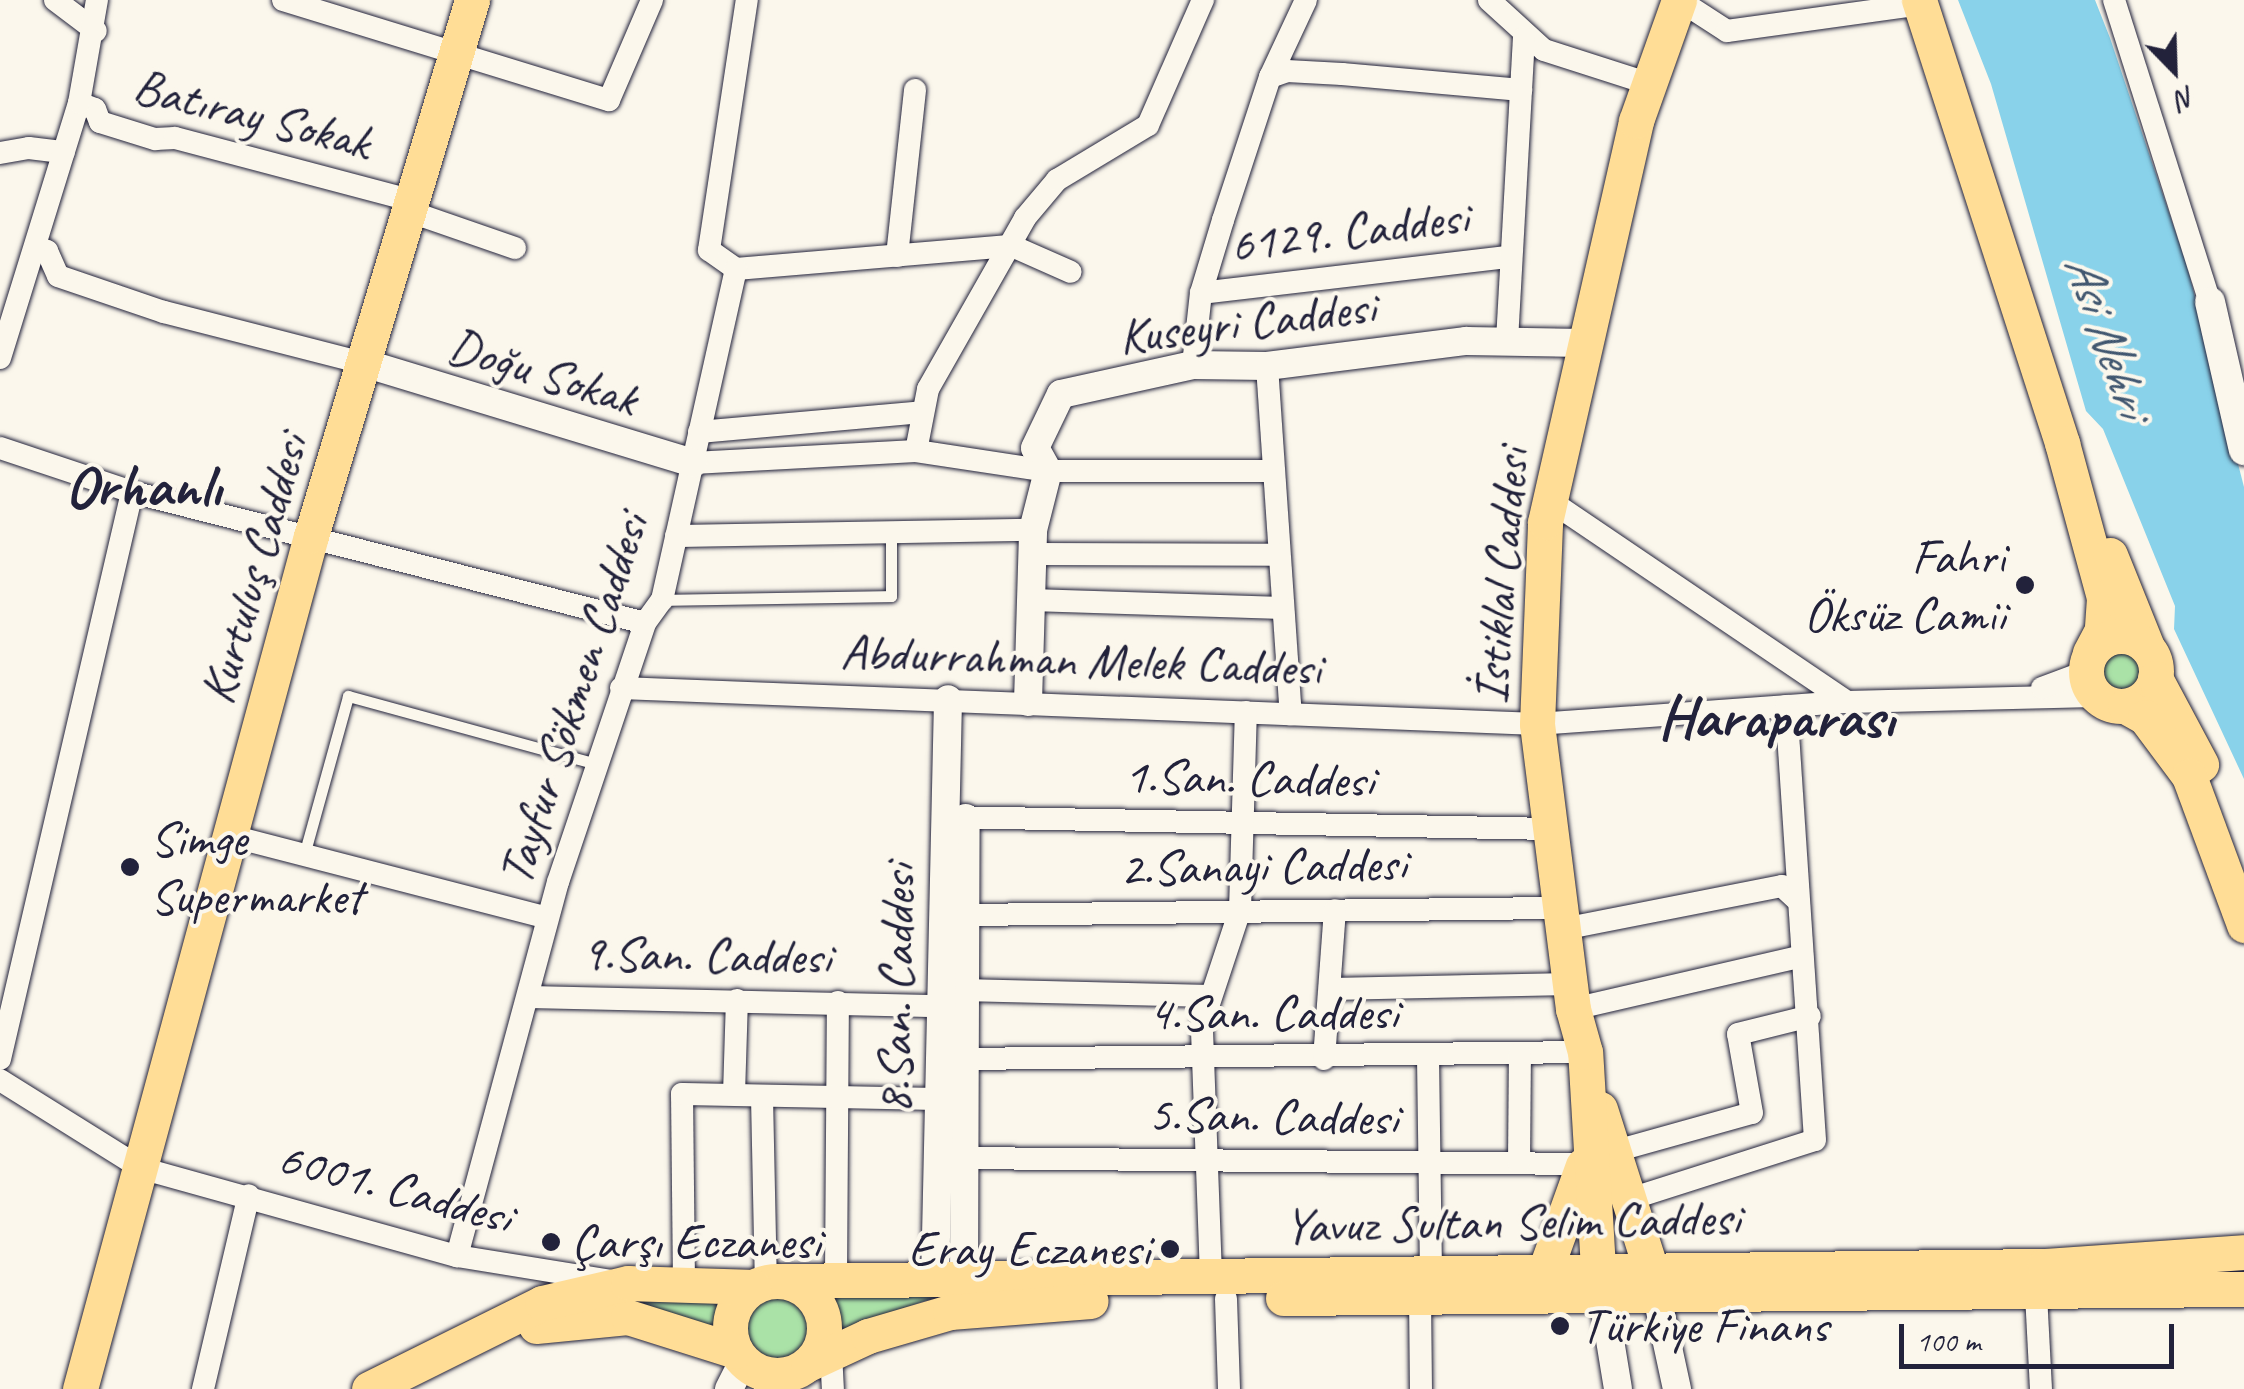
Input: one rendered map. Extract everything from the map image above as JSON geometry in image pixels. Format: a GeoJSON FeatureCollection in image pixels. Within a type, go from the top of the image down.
{"type":"FeatureCollection","features":[{"type":"Feature","properties":{"kind":"main road","name":"Kurtuluş Caddesi"},"geometry":{"type":"LineString","coordinates":[[141,1168],[312,536],[367,364],[472,0]]}},
{"type":"Feature","properties":{"kind":"main road","name":"İstiklal Caddesi"},"geometry":{"type":"LineString","coordinates":[[1601,1281],[1585,1052],[1572,997],[1538,724],[1549,500],[1646,83],[1679,0]]}},
{"type":"Feature","properties":{"kind":"main road"},"geometry":{"type":"LineString","coordinates":[[1920,2],[2062,444],[2104,598],[2099,682]]}},
{"type":"Feature","properties":{"kind":"main road"},"geometry":{"type":"LineString","coordinates":[[2210,302],[2244,450]]}},
{"type":"Feature","properties":{"kind":"main road"},"geometry":{"type":"LineString","coordinates":[[2062,444],[2151,663],[2244,855]]}},
{"type":"Feature","properties":{"kind":"main road"},"geometry":{"type":"LineString","coordinates":[[2099,682],[2117,636],[2151,663]]}},
{"type":"Feature","properties":{"kind":"main road"},"geometry":{"type":"LineString","coordinates":[[2099,682],[2145,697],[2151,663]]}},
{"type":"Feature","properties":{"kind":"main road"},"geometry":{"type":"LineString","coordinates":[[2099,682],[2145,717],[2189,776],[2244,925]]}},
{"type":"Feature","properties":{"kind":"main road"},"geometry":{"type":"LineString","coordinates":[[1546,1268],[1594,1152]]}},
{"type":"Feature","properties":{"kind":"main road","name":"İstiklal Caddesi"},"geometry":{"type":"LineString","coordinates":[[1594,1152],[1627,1200],[1654,1282]]}},
{"type":"Feature","properties":{"kind":"main road"},"geometry":{"type":"LineString","coordinates":[[80,1389],[141,1168]]}},
{"type":"Feature","properties":{"kind":"main road"},"geometry":{"type":"LineString","coordinates":[[96,1389],[141,1168]]}},
{"type":"Feature","properties":{"kind":"main road","name":"Yavuz Sultan Selim Caddesi"},"geometry":{"type":"LineString","coordinates":[[1654,1282],[2045,1266],[2244,1252]]}},
{"type":"Feature","properties":{"kind":"main road","name":"Yavuz Sultan Selim Caddesi"},"geometry":{"type":"LineString","coordinates":[[1426,1283],[1546,1268],[1601,1281]]}},
{"type":"Feature","properties":{"kind":"main road","name":"Yavuz Sultan Selim Caddesi"},"geometry":{"type":"LineString","coordinates":[[394,1389],[542,1302],[628,1283],[767,1283],[836,1278],[1218,1287],[1601,1281],[2036,1294],[2244,1289]]}},
{"type":"Feature","properties":{"kind":"main road"},"geometry":{"type":"LineString","coordinates":[[736,1367],[731,1315],[767,1283],[810,1294],[824,1322],[812,1377]]}},
{"type":"Feature","properties":{"kind":"main road","name":"Yavuz Sultan Selim Caddesi"},"geometry":{"type":"LineString","coordinates":[[394,1389],[510,1334],[564,1319],[628,1317],[736,1367],[770,1375],[812,1377],[950,1312],[1218,1287]]}},
{"type":"Feature","properties":{"kind":"street"},"geometry":{"type":"LineString","coordinates":[[54,0],[96,31]]}},
{"type":"Feature","properties":{"kind":"street"},"geometry":{"type":"LineString","coordinates":[[0,355],[80,103],[96,31],[98,0]]}},
{"type":"Feature","properties":{"kind":"street"},"geometry":{"type":"LineString","coordinates":[[283,0],[610,100],[652,0]]}},
{"type":"Feature","properties":{"kind":"street"},"geometry":{"type":"LineString","coordinates":[[747,0],[709,250],[736,270],[1012,246],[1071,272]]}},
{"type":"Feature","properties":{"kind":"street"},"geometry":{"type":"LineString","coordinates":[[916,450],[922,412],[981,289],[1012,246],[1034,203],[1057,180],[1148,125],[1203,0]]}},
{"type":"Feature","properties":{"kind":"street"},"geometry":{"type":"LineString","coordinates":[[1193,364],[1201,293],[1270,77],[1306,0]]}},
{"type":"Feature","properties":{"kind":"street"},"geometry":{"type":"LineString","coordinates":[[1489,0],[1524,38],[1544,50],[1646,83]]}},
{"type":"Feature","properties":{"kind":"street"},"geometry":{"type":"LineString","coordinates":[[1679,0],[1727,31],[1920,2]]}},
{"type":"Feature","properties":{"kind":"street"},"geometry":{"type":"LineString","coordinates":[[2114,0],[2210,302]]}},
{"type":"Feature","properties":{"kind":"street"},"geometry":{"type":"LineString","coordinates":[[1507,342],[1508,257],[1524,38]]}},
{"type":"Feature","properties":{"kind":"street"},"geometry":{"type":"LineString","coordinates":[[1270,77],[1305,72],[1520,90]]}},
{"type":"Feature","properties":{"kind":"street"},"geometry":{"type":"LineString","coordinates":[[897,256],[914,90]]}},
{"type":"Feature","properties":{"kind":"street","name":"Batıray Sokak"},"geometry":{"type":"LineString","coordinates":[[80,103],[96,108],[100,122],[155,139],[175,138],[412,207],[514,248]]}},
{"type":"Feature","properties":{"kind":"street"},"geometry":{"type":"LineString","coordinates":[[0,153],[29,148],[64,152]]}},
{"type":"Feature","properties":{"kind":"street"},"geometry":{"type":"LineString","coordinates":[[36,247],[47,252],[58,276],[164,312],[367,364]]}},
{"type":"Feature","properties":{"kind":"street","name":"6129. Caddesi"},"geometry":{"type":"LineString","coordinates":[[1201,293],[1508,257]]}},
{"type":"Feature","properties":{"kind":"street","name":"Tayfur Sökmen Caddesi"},"geometry":{"type":"LineString","coordinates":[[457,1256],[548,918],[596,764],[645,623],[662,600],[736,270]]}},
{"type":"Feature","properties":{"kind":"street","name":"Kuseyri Caddesi"},"geometry":{"type":"LineString","coordinates":[[1028,702],[1032,542],[1048,470],[1035,448],[1060,394],[1193,364],[1267,366],[1507,342],[1584,343]]}},
{"type":"Feature","properties":{"kind":"street","name":"Doğu Sokak"},"geometry":{"type":"LineString","coordinates":[[367,364],[693,463]]}},
{"type":"Feature","properties":{"kind":"street"},"geometry":{"type":"LineString","coordinates":[[1267,366],[1291,714]]}},
{"type":"Feature","properties":{"kind":"street"},"geometry":{"type":"LineString","coordinates":[[699,432],[922,412]]}},
{"type":"Feature","properties":{"kind":"street"},"geometry":{"type":"LineString","coordinates":[[0,448],[132,492],[645,623]]}},
{"type":"Feature","properties":{"kind":"street"},"geometry":{"type":"LineString","coordinates":[[693,463],[916,450],[1048,470],[1274,471]]}},
{"type":"Feature","properties":{"kind":"street"},"geometry":{"type":"LineString","coordinates":[[0,1059],[132,492]]}},
{"type":"Feature","properties":{"kind":"street"},"geometry":{"type":"LineString","coordinates":[[1549,500],[1847,702]]}},
{"type":"Feature","properties":{"kind":"street"},"geometry":{"type":"LineString","coordinates":[[676,536],[890,535],[1279,555]]}},
{"type":"Feature","properties":{"kind":"street"},"geometry":{"type":"LineString","coordinates":[[1031,600],[1283,608]]}},
{"type":"Feature","properties":{"kind":"street","name":"Abdurrahman Melek Caddesi"},"geometry":{"type":"LineString","coordinates":[[621,688],[1538,724],[2026,694],[2099,682]]}},
{"type":"Feature","properties":{"kind":"street","name":"8.San. Caddesi"},"geometry":{"type":"LineString","coordinates":[[948,698],[966,915],[939,1100],[950,1282]]}},
{"type":"Feature","properties":{"kind":"street"},"geometry":{"type":"LineString","coordinates":[[1627,1200],[1815,1140],[1810,1016],[1802,956],[1786,706]]}},
{"type":"Feature","properties":{"kind":"street"},"geometry":{"type":"LineString","coordinates":[[1228,1389],[1207,1160],[1202,1025],[1240,910],[1246,712]]}},
{"type":"Feature","properties":{"kind":"street","name":"8.San. Caddesi"},"geometry":{"type":"LineString","coordinates":[[950,1282],[962,1158],[962,1059],[952,998],[956,817]]}},
{"type":"Feature","properties":{"kind":"street","name":"1.San. Caddesi"},"geometry":{"type":"LineString","coordinates":[[956,817],[1550,829]]}},
{"type":"Feature","properties":{"kind":"street"},"geometry":{"type":"LineString","coordinates":[[231,836],[548,918]]}},
{"type":"Feature","properties":{"kind":"street","name":"2.Sanayi Caddesi"},"geometry":{"type":"LineString","coordinates":[[966,915],[1335,910],[1562,918],[1782,886],[1798,901]]}},
{"type":"Feature","properties":{"kind":"street"},"geometry":{"type":"LineString","coordinates":[[1324,1059],[1335,910]]}},
{"type":"Feature","properties":{"kind":"street"},"geometry":{"type":"LineString","coordinates":[[1331,989],[1572,997],[1802,956]]}},
{"type":"Feature","properties":{"kind":"street","name":"9.San. Caddesi"},"geometry":{"type":"LineString","coordinates":[[529,997],[838,1002],[1210,996]]}},
{"type":"Feature","properties":{"kind":"street"},"geometry":{"type":"LineString","coordinates":[[734,1094],[737,1000]]}},
{"type":"Feature","properties":{"kind":"street"},"geometry":{"type":"LineString","coordinates":[[836,1278],[842,1095],[838,1002]]}},
{"type":"Feature","properties":{"kind":"street","name":"5.San. Caddesi"},"geometry":{"type":"LineString","coordinates":[[962,1158],[1519,1163],[1594,1152],[1752,1113],[1738,1034],[1810,1016]]}},
{"type":"Feature","properties":{"kind":"street","name":"4.San. Caddesi"},"geometry":{"type":"LineString","coordinates":[[962,1059],[1324,1059],[1585,1052]]}},
{"type":"Feature","properties":{"kind":"street"},"geometry":{"type":"LineString","coordinates":[[1519,1163],[1520,1054]]}},
{"type":"Feature","properties":{"kind":"street"},"geometry":{"type":"LineString","coordinates":[[1421,1389],[1430,1162],[1428,1056]]}},
{"type":"Feature","properties":{"kind":"street","name":"6001. Caddesi"},"geometry":{"type":"LineString","coordinates":[[0,1080],[141,1168],[457,1256],[628,1283]]}},
{"type":"Feature","properties":{"kind":"street"},"geometry":{"type":"LineString","coordinates":[[684,1283],[682,1094],[939,1100]]}},
{"type":"Feature","properties":{"kind":"street"},"geometry":{"type":"LineString","coordinates":[[762,1097],[767,1283]]}},
{"type":"Feature","properties":{"kind":"street"},"geometry":{"type":"LineString","coordinates":[[204,1389],[250,1196]]}},
{"type":"Feature","properties":{"kind":"street"},"geometry":{"type":"LineString","coordinates":[[1601,1281],[1618,1389]]}},
{"type":"Feature","properties":{"kind":"street"},"geometry":{"type":"LineString","coordinates":[[1654,1282],[1677,1389]]}},
{"type":"Feature","properties":{"kind":"street"},"geometry":{"type":"LineString","coordinates":[[2036,1294],[2040,1389]]}},
{"type":"Feature","properties":{"kind":"lane"},"geometry":{"type":"LineString","coordinates":[[662,600],[891,596],[890,535]]}},
{"type":"Feature","properties":{"kind":"lane"},"geometry":{"type":"LineString","coordinates":[[304,855],[348,696],[596,764]]}},
{"type":"Feature","properties":{"kind":"green space"},"geometry":{"type":"Polygon","coordinates":[[[2121,649],[2136,655],[2142,670],[2136,685],[2121,691],[2106,685],[2100,670],[2106,655],[2121,649]]]}},
{"type":"Feature","properties":{"kind":"green space"},"geometry":{"type":"Polygon","coordinates":[[[981,1282],[892,1312],[834,1343],[814,1288],[981,1282]]]}},
{"type":"Feature","properties":{"kind":"green space"},"geometry":{"type":"Polygon","coordinates":[[[735,1288],[724,1306],[720,1342],[625,1299],[735,1288]]]}},
{"type":"Feature","properties":{"kind":"green space"},"geometry":{"type":"Polygon","coordinates":[[[775,1298],[798,1308],[808,1331],[798,1354],[775,1364],[752,1354],[742,1331],[752,1308],[775,1298]]]}},
{"type":"Feature","properties":{"kind":"water","name":"Asi Nehri"},"geometry":{"type":"Polygon","coordinates":[[[1958,0],[2095,0],[2110,38],[2187,266],[2244,487],[2244,779],[2174,629],[2175,606],[2103,429],[2086,411],[1991,84],[1958,0]]]}},
{"type":"Feature","properties":{"kind":"place","name":"Fahri Öksüz Camii"},"geometry":{"type":"Point","coordinates":[2025,585]}},
{"type":"Feature","properties":{"kind":"place","name":"Simge Supermarket"},"geometry":{"type":"Point","coordinates":[130,867]}},
{"type":"Feature","properties":{"kind":"place","name":"Çarşı Eczanesi"},"geometry":{"type":"Point","coordinates":[551,1242]}},
{"type":"Feature","properties":{"kind":"place","name":"Eray Eczanesi"},"geometry":{"type":"Point","coordinates":[1170,1249]}},
{"type":"Feature","properties":{"kind":"place","name":"Türkiye Finans"},"geometry":{"type":"Point","coordinates":[1560,1326]}},
{"type":"Feature","properties":{"kind":"district","name":"Orhanlı"},"geometry":{"type":"Point","coordinates":[143,486]}},
{"type":"Feature","properties":{"kind":"district","name":"Haraparası"},"geometry":{"type":"Point","coordinates":[1776,717]}}]}
